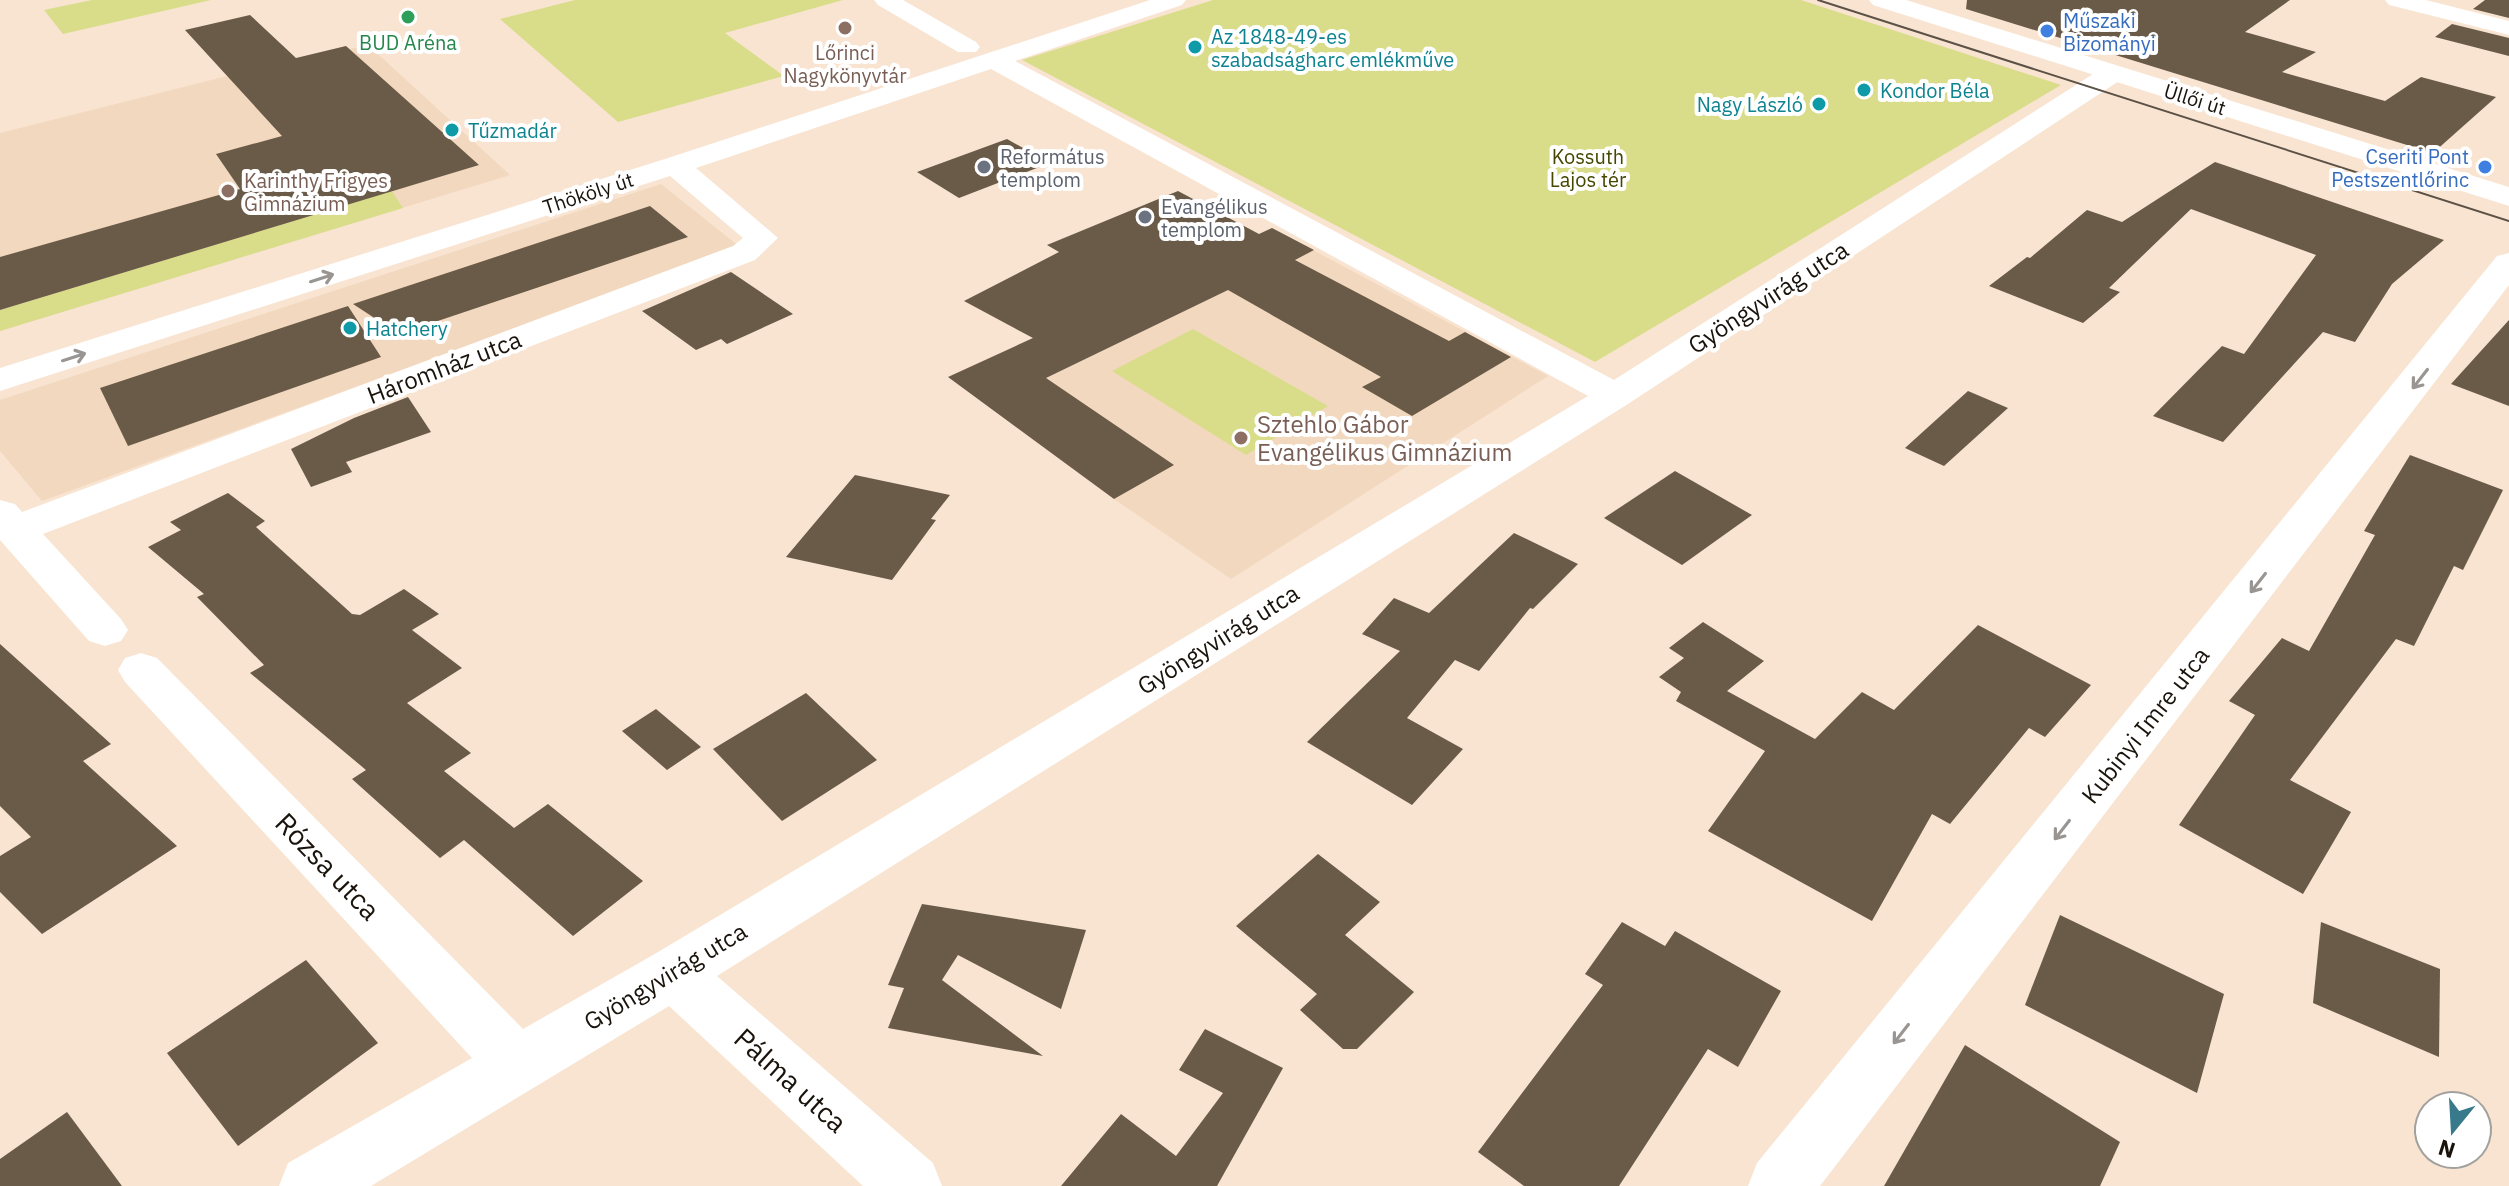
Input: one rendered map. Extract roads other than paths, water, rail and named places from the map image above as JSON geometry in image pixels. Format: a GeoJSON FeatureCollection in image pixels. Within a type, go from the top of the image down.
{"type":"FeatureCollection","features":[{"type":"Feature","properties":{"kind":"street"},"geometry":{"type":"LineString","coordinates":[[886,0],[1615,396]]}},
{"type":"Feature","properties":{"kind":"street","name":"Thököly út"},"geometry":{"type":"LineString","coordinates":[[0,380],[675,165],[1121,0]]}},
{"type":"Feature","properties":{"kind":"street","name":"Thököly út"},"geometry":{"type":"LineString","coordinates":[[0,352],[979,53],[1174,0]]}},
{"type":"Feature","properties":{"kind":"street","name":"Üllői út"},"geometry":{"type":"LineString","coordinates":[[1881,0],[2509,197]]}},
{"type":"Feature","properties":{"kind":"street"},"geometry":{"type":"LineString","coordinates":[[2397,0],[2509,28]]}},
{"type":"Feature","properties":{"kind":"street","name":"Gyöngyvirág utca"},"geometry":{"type":"LineString","coordinates":[[311,1186],[673,973],[1615,396],[2113,73]]}},
{"type":"Feature","properties":{"kind":"street","name":"Háromház utca"},"geometry":{"type":"LineString","coordinates":[[8,522],[744,253],[762,238],[675,165]]}},
{"type":"Feature","properties":{"kind":"street","name":"Kubinyi Imre utca"},"geometry":{"type":"LineString","coordinates":[[1780,1186],[2509,263]]}},
{"type":"Feature","properties":{"kind":"street"},"geometry":{"type":"LineString","coordinates":[[8,522],[105,630]]}},
{"type":"Feature","properties":{"kind":"street","name":"Rózsa utca"},"geometry":{"type":"LineString","coordinates":[[141,670],[516,1063]]}},
{"type":"Feature","properties":{"kind":"street","name":"Pálma utca"},"geometry":{"type":"LineString","coordinates":[[673,973],[910,1186]]}},
{"type":"Feature","properties":{"kind":"tram line"},"geometry":{"type":"LineString","coordinates":[[1818,0],[2509,221]]}},
{"type":"Feature","properties":{"kind":"place","name":"BUD Aréna"},"geometry":{"type":"Point","coordinates":[408,17]}},
{"type":"Feature","properties":{"kind":"place","name":"Lőrinci Nagykönyvtár"},"geometry":{"type":"Point","coordinates":[845,28]}},
{"type":"Feature","properties":{"kind":"place","name":"Műszaki Bizományi"},"geometry":{"type":"Point","coordinates":[2047,31]}},
{"type":"Feature","properties":{"kind":"place","name":"Az 1848-49-es szabadságharc emlékműve"},"geometry":{"type":"Point","coordinates":[1195,47]}},
{"type":"Feature","properties":{"kind":"place","name":"Kondor Béla"},"geometry":{"type":"Point","coordinates":[1864,90]}},
{"type":"Feature","properties":{"kind":"place","name":"Nagy László"},"geometry":{"type":"Point","coordinates":[1819,104]}},
{"type":"Feature","properties":{"kind":"place","name":"Tűzmadár"},"geometry":{"type":"Point","coordinates":[452,130]}},
{"type":"Feature","properties":{"kind":"place","name":"Református templom"},"geometry":{"type":"Point","coordinates":[984,167]}},
{"type":"Feature","properties":{"kind":"place","name":"Cseriti Pont Pestszentlőrinc"},"geometry":{"type":"Point","coordinates":[2485,167]}},
{"type":"Feature","properties":{"kind":"place","name":"Karinthy Frigyes Gimnázium"},"geometry":{"type":"Point","coordinates":[228,191]}},
{"type":"Feature","properties":{"kind":"place","name":"Evangélikus templom"},"geometry":{"type":"Point","coordinates":[1145,217]}},
{"type":"Feature","properties":{"kind":"place","name":"Hatchery"},"geometry":{"type":"Point","coordinates":[350,328]}},
{"type":"Feature","properties":{"kind":"place","name":"Sztehlo Gábor Evangélikus Gimnázium"},"geometry":{"type":"Point","coordinates":[1241,438]}},
{"type":"Feature","properties":{"kind":"park label","name":"Kossuth Lajos tér"},"geometry":{"type":"Point","coordinates":[1588,168]}}]}
